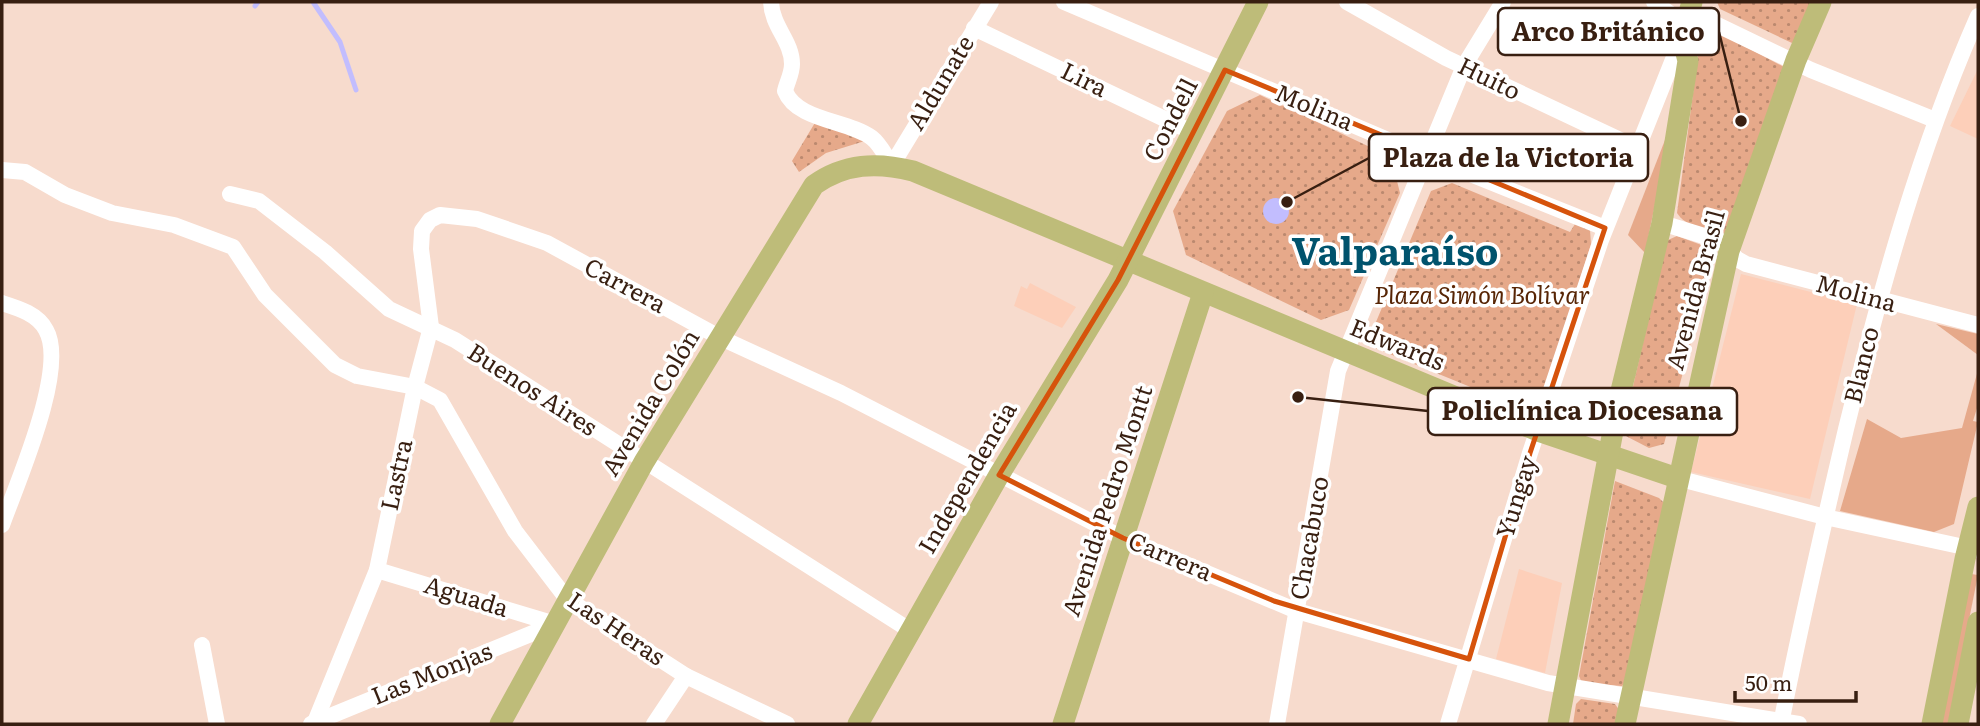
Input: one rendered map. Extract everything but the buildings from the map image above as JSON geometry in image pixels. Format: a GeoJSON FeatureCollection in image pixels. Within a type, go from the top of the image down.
{"type":"FeatureCollection","features":[{"type":"Feature","properties":{"kind":"main road","name":"Condell"},"geometry":{"type":"LineString","coordinates":[[1128,260],[1258,2]]}},
{"type":"Feature","properties":{"kind":"main road","name":"Avenida Brasil"},"geometry":{"type":"LineString","coordinates":[[1625,724],[1676,478],[1729,251],[1796,60],[1821,2]]}},
{"type":"Feature","properties":{"kind":"main road","name":"Avenida Brasil"},"geometry":{"type":"LineString","coordinates":[[1558,724],[1607,456],[1662,223],[1688,61],[1687,19]]}},
{"type":"Feature","properties":{"kind":"main road","name":"Avenida Colón"},"geometry":{"type":"LineString","coordinates":[[500,724],[566,599],[644,462],[814,185],[845,169],[874,164],[892,165]]}},
{"type":"Feature","properties":{"kind":"main road","name":"Edwards"},"geometry":{"type":"LineString","coordinates":[[892,165],[913,171],[1538,431],[1676,478]]}},
{"type":"Feature","properties":{"kind":"main road","name":"Independencia"},"geometry":{"type":"LineString","coordinates":[[858,724],[999,475],[1128,260]]}},
{"type":"Feature","properties":{"kind":"main road","name":"Avenida Pedro Montt"},"geometry":{"type":"LineString","coordinates":[[1063,724],[1203,293]]}},
{"type":"Feature","properties":{"kind":"main road"},"geometry":{"type":"LineString","coordinates":[[1932,724],[1973,549],[1978,507]]}},
{"type":"Feature","properties":{"kind":"main road"},"geometry":{"type":"LineString","coordinates":[[1958,724],[1978,622]]}},
{"type":"Feature","properties":{"kind":"street"},"geometry":{"type":"LineString","coordinates":[[771,2],[774,24],[791,57],[791,73],[785,91],[788,99],[875,140],[892,165]]}},
{"type":"Feature","properties":{"kind":"street","name":"Aldunate"},"geometry":{"type":"LineString","coordinates":[[892,165],[991,2]]}},
{"type":"Feature","properties":{"kind":"street","name":"Molina"},"geometry":{"type":"LineString","coordinates":[[1064,2],[1428,157],[1605,228]]}},
{"type":"Feature","properties":{"kind":"street","name":"Huito"},"geometry":{"type":"LineString","coordinates":[[1347,2],[1464,66],[1635,148]]}},
{"type":"Feature","properties":{"kind":"street","name":"Chacabuco"},"geometry":{"type":"LineString","coordinates":[[1277,724],[1339,371],[1464,66],[1503,2]]}},
{"type":"Feature","properties":{"kind":"street"},"geometry":{"type":"LineString","coordinates":[[1654,2],[1676,18],[1705,19],[1796,60],[1811,70],[1935,120]]}},
{"type":"Feature","properties":{"kind":"street","name":"Blanco"},"geometry":{"type":"LineString","coordinates":[[1782,723],[1825,517],[1878,300],[1935,120],[1978,16]]}},
{"type":"Feature","properties":{"kind":"street","name":"Yungay"},"geometry":{"type":"LineString","coordinates":[[1448,724],[1538,431],[1605,228],[1687,19]]}},
{"type":"Feature","properties":{"kind":"street","name":"Lira"},"geometry":{"type":"LineString","coordinates":[[974,28],[1194,133]]}},
{"type":"Feature","properties":{"kind":"street"},"geometry":{"type":"LineString","coordinates":[[2,170],[25,172],[65,195],[112,213],[174,225],[233,247],[265,295],[335,365],[357,376],[415,387]]}},
{"type":"Feature","properties":{"kind":"street","name":"Buenos Aires"},"geometry":{"type":"LineString","coordinates":[[230,194],[259,201],[326,252],[389,309],[431,327],[911,631]]}},
{"type":"Feature","properties":{"kind":"street","name":"Carrera"},"geometry":{"type":"LineString","coordinates":[[429,220],[440,215],[477,219],[547,243],[722,338],[841,393],[1124,538],[1297,611],[1388,639],[1565,687],[1799,724]]}},
{"type":"Feature","properties":{"kind":"street","name":"Lastra"},"geometry":{"type":"LineString","coordinates":[[312,723],[377,570],[415,387],[431,327],[421,249],[422,231],[429,220]]}},
{"type":"Feature","properties":{"kind":"street","name":"Molina"},"geometry":{"type":"LineString","coordinates":[[1662,223],[1720,241],[1745,264],[1978,325]]}},
{"type":"Feature","properties":{"kind":"street"},"geometry":{"type":"LineString","coordinates":[[2,303],[26,311],[45,327],[52,342],[50,382],[2,525]]}},
{"type":"Feature","properties":{"kind":"street","name":"Las Heras"},"geometry":{"type":"LineString","coordinates":[[415,387],[440,400],[515,531],[566,599],[686,676],[787,724]]}},
{"type":"Feature","properties":{"kind":"street","name":"Edwards"},"geometry":{"type":"LineString","coordinates":[[1676,478],[1825,517],[1973,549]]}},
{"type":"Feature","properties":{"kind":"street","name":"Aguada"},"geometry":{"type":"LineString","coordinates":[[377,570],[555,624]]}},
{"type":"Feature","properties":{"kind":"street","name":"Las Monjas"},"geometry":{"type":"LineString","coordinates":[[312,723],[555,624]]}},
{"type":"Feature","properties":{"kind":"street"},"geometry":{"type":"LineString","coordinates":[[202,645],[217,724]]}},
{"type":"Feature","properties":{"kind":"street"},"geometry":{"type":"LineString","coordinates":[[654,724],[686,676]]}},
{"type":"Feature","properties":{"kind":"highlighted area"},"geometry":{"type":"Polygon","coordinates":[[[1225,70],[1605,228],[1530,453],[1469,659],[1274,601],[1123,538],[999,475],[1118,280],[1225,70]]]}},
{"type":"Feature","properties":{"kind":"shaded area"},"geometry":{"type":"Polygon","coordinates":[[[1978,69],[1978,139],[1950,126],[1978,69]]]}},
{"type":"Feature","properties":{"kind":"shaded area"},"geometry":{"type":"Polygon","coordinates":[[[1276,198],[1285,202],[1289,211],[1285,220],[1276,224],[1267,220],[1263,211],[1267,202],[1276,198]]]}},
{"type":"Feature","properties":{"kind":"shaded area"},"geometry":{"type":"Polygon","coordinates":[[[1741,274],[1857,304],[1810,499],[1691,472],[1741,274]]]}},
{"type":"Feature","properties":{"kind":"shaded area"},"geometry":{"type":"Polygon","coordinates":[[[1030,283],[1076,307],[1062,328],[1014,306],[1021,286],[1027,289],[1030,283]]]}},
{"type":"Feature","properties":{"kind":"shaded area"},"geometry":{"type":"Polygon","coordinates":[[[1519,569],[1562,583],[1545,673],[1496,659],[1519,569]]]}},
{"type":"Feature","properties":{"kind":"green space"},"geometry":{"type":"Polygon","coordinates":[[[1717,2],[1815,2],[1800,36],[1792,43],[1720,9],[1717,2]]]}},
{"type":"Feature","properties":{"kind":"green space"},"geometry":{"type":"Polygon","coordinates":[[[1712,29],[1784,67],[1727,233],[1721,234],[1692,226],[1677,213],[1701,34],[1712,29]]]}},
{"type":"Feature","properties":{"kind":"green space"},"geometry":{"type":"Polygon","coordinates":[[[1260,95],[1391,157],[1400,193],[1349,310],[1321,320],[1186,255],[1173,211],[1227,111],[1260,95]]]}},
{"type":"Feature","properties":{"kind":"green space"},"geometry":{"type":"Polygon","coordinates":[[[816,121],[868,140],[826,153],[799,172],[792,161],[816,121]]]}},
{"type":"Feature","properties":{"kind":"green space"},"geometry":{"type":"Polygon","coordinates":[[[1672,122],[1645,253],[1628,235],[1672,122]]]}},
{"type":"Feature","properties":{"kind":"green space","name":"Plaza Simón Bolívar"},"geometry":{"type":"Polygon","coordinates":[[[1452,183],[1570,232],[1575,224],[1590,230],[1591,244],[1544,393],[1534,401],[1517,406],[1375,348],[1368,341],[1431,191],[1452,183]]]}},
{"type":"Feature","properties":{"kind":"green space"},"geometry":{"type":"Polygon","coordinates":[[[1677,236],[1707,247],[1713,259],[1664,444],[1649,448],[1622,434],[1665,247],[1668,240],[1677,236]]]}},
{"type":"Feature","properties":{"kind":"green space"},"geometry":{"type":"Polygon","coordinates":[[[1936,324],[1978,334],[1978,355],[1936,324]]]}},
{"type":"Feature","properties":{"kind":"green space"},"geometry":{"type":"Polygon","coordinates":[[[1978,370],[1978,405],[1973,421],[1978,422],[1954,524],[1934,532],[1840,511],[1867,419],[1901,438],[1962,428],[1978,370]]]}},
{"type":"Feature","properties":{"kind":"green space"},"geometry":{"type":"Polygon","coordinates":[[[1615,481],[1659,498],[1664,503],[1628,680],[1622,686],[1582,683],[1579,676],[1615,481]]]}},
{"type":"Feature","properties":{"kind":"green space"},"geometry":{"type":"Polygon","coordinates":[[[1971,574],[1978,575],[1948,724],[1942,724],[1971,574]]]}},
{"type":"Feature","properties":{"kind":"green space"},"geometry":{"type":"Polygon","coordinates":[[[1581,699],[1615,704],[1622,714],[1620,724],[1573,724],[1576,704],[1581,699]]]}},
{"type":"Feature","properties":{"kind":"waterway"},"geometry":{"type":"LineString","coordinates":[[255,6],[258,2]]}},
{"type":"Feature","properties":{"kind":"waterway"},"geometry":{"type":"LineString","coordinates":[[313,2],[340,42],[356,90]]}},
{"type":"Feature","properties":{"kind":"place","name":"Arco Británico"},"geometry":{"type":"Point","coordinates":[1741,121]}},
{"type":"Feature","properties":{"kind":"place","name":"Plaza de la Victoria"},"geometry":{"type":"Point","coordinates":[1287,202]}},
{"type":"Feature","properties":{"kind":"place","name":"Policlínica Diocesana"},"geometry":{"type":"Point","coordinates":[1298,397]}},
{"type":"Feature","properties":{"kind":"district","name":"Valparaíso"},"geometry":{"type":"Point","coordinates":[1395,252]}}]}
